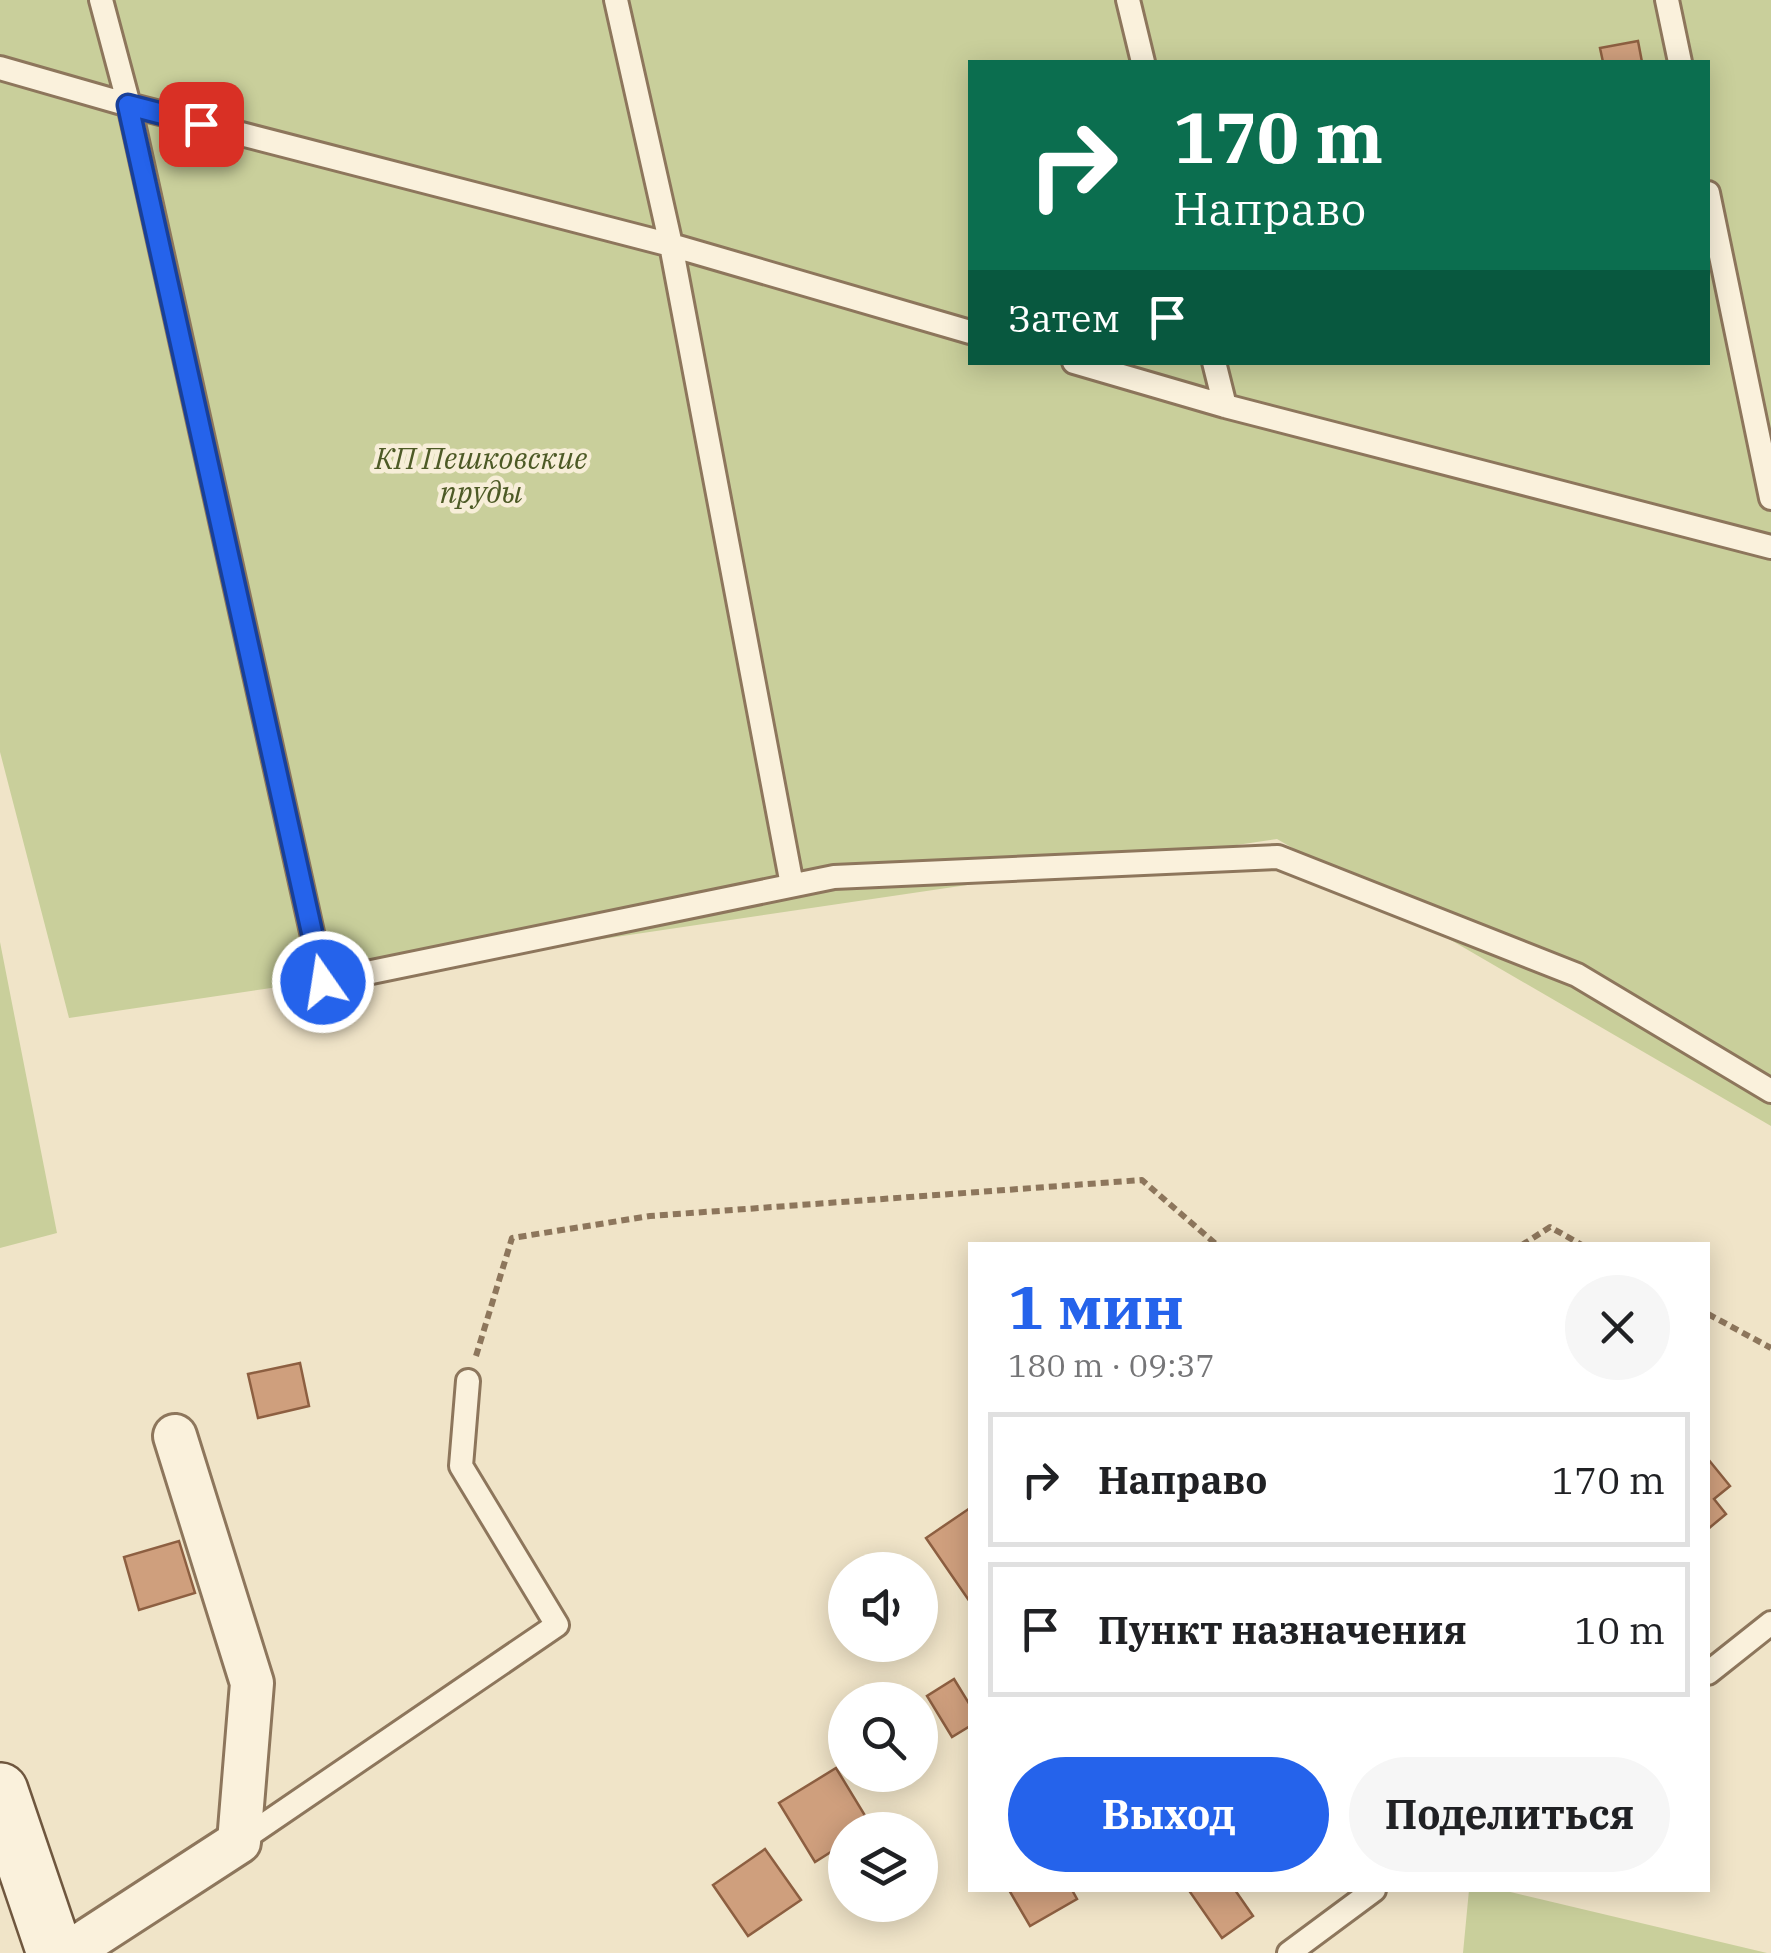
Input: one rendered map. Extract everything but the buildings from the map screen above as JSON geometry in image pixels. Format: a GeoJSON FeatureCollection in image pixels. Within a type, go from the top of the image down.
{"type":"FeatureCollection","features":[{"type":"Feature","properties":{"kind":"main road"},"geometry":{"type":"LineString","coordinates":[[0,1792],[55,1953]]}},
{"type":"Feature","properties":{"kind":"street"},"geometry":{"type":"LineString","coordinates":[[68,1953],[239,1842],[252,1683],[174,1436]]}},
{"type":"Feature","properties":{"kind":"lane"},"geometry":{"type":"LineString","coordinates":[[101,0],[128,105],[323,982],[834,877],[1278,857],[1577,976],[1771,1091]]}},
{"type":"Feature","properties":{"kind":"lane"},"geometry":{"type":"LineString","coordinates":[[616,0],[671,245],[792,886]]}},
{"type":"Feature","properties":{"kind":"lane"},"geometry":{"type":"LineString","coordinates":[[1128,0],[1143,60]]}},
{"type":"Feature","properties":{"kind":"lane"},"geometry":{"type":"LineString","coordinates":[[1667,0],[1680,60]]}},
{"type":"Feature","properties":{"kind":"lane"},"geometry":{"type":"LineString","coordinates":[[0,68],[128,105],[671,245],[968,331]]}},
{"type":"Feature","properties":{"kind":"lane"},"geometry":{"type":"LineString","coordinates":[[1710,203],[1771,498]]}},
{"type":"Feature","properties":{"kind":"lane"},"geometry":{"type":"LineString","coordinates":[[1084,365],[1224,406],[1771,547]]}},
{"type":"Feature","properties":{"kind":"lane"},"geometry":{"type":"LineString","coordinates":[[1215,365],[1224,406]]}},
{"type":"Feature","properties":{"kind":"lane"},"geometry":{"type":"LineString","coordinates":[[239,1842],[557,1625],[461,1466],[468,1381]]}},
{"type":"Feature","properties":{"kind":"lane"},"geometry":{"type":"LineString","coordinates":[[1710,1671],[1771,1622]]}},
{"type":"Feature","properties":{"kind":"lane"},"geometry":{"type":"LineString","coordinates":[[1289,1953],[1371,1892]]}},
{"type":"Feature","properties":{"kind":"path"},"geometry":{"type":"LineString","coordinates":[[468,1381],[512,1238],[650,1216],[1142,1180],[1214,1242]]}},
{"type":"Feature","properties":{"kind":"path"},"geometry":{"type":"LineString","coordinates":[[1527,1242],[1550,1227],[1577,1242]]}},
{"type":"Feature","properties":{"kind":"path"},"geometry":{"type":"LineString","coordinates":[[1710,1315],[1771,1348]]}},
{"type":"Feature","properties":{"kind":"green space","name":"КП Пешковские пруды"},"geometry":{"type":"Polygon","coordinates":[[[0,0],[1771,0],[1771,1126],[1277,839],[69,1018],[0,752],[0,0]]]}},
{"type":"Feature","properties":{"kind":"green space"},"geometry":{"type":"Polygon","coordinates":[[[0,942],[57,1233],[0,1248],[0,942]]]}},
{"type":"Feature","properties":{"kind":"green space"},"geometry":{"type":"Polygon","coordinates":[[[1469,1892],[1510,1892],[1767,1953],[1463,1953],[1469,1892]]]}},
{"type":"Feature","properties":{"kind":"route"},"geometry":{"type":"LineString","coordinates":[[201,124],[128,105],[323,982]]}}]}
